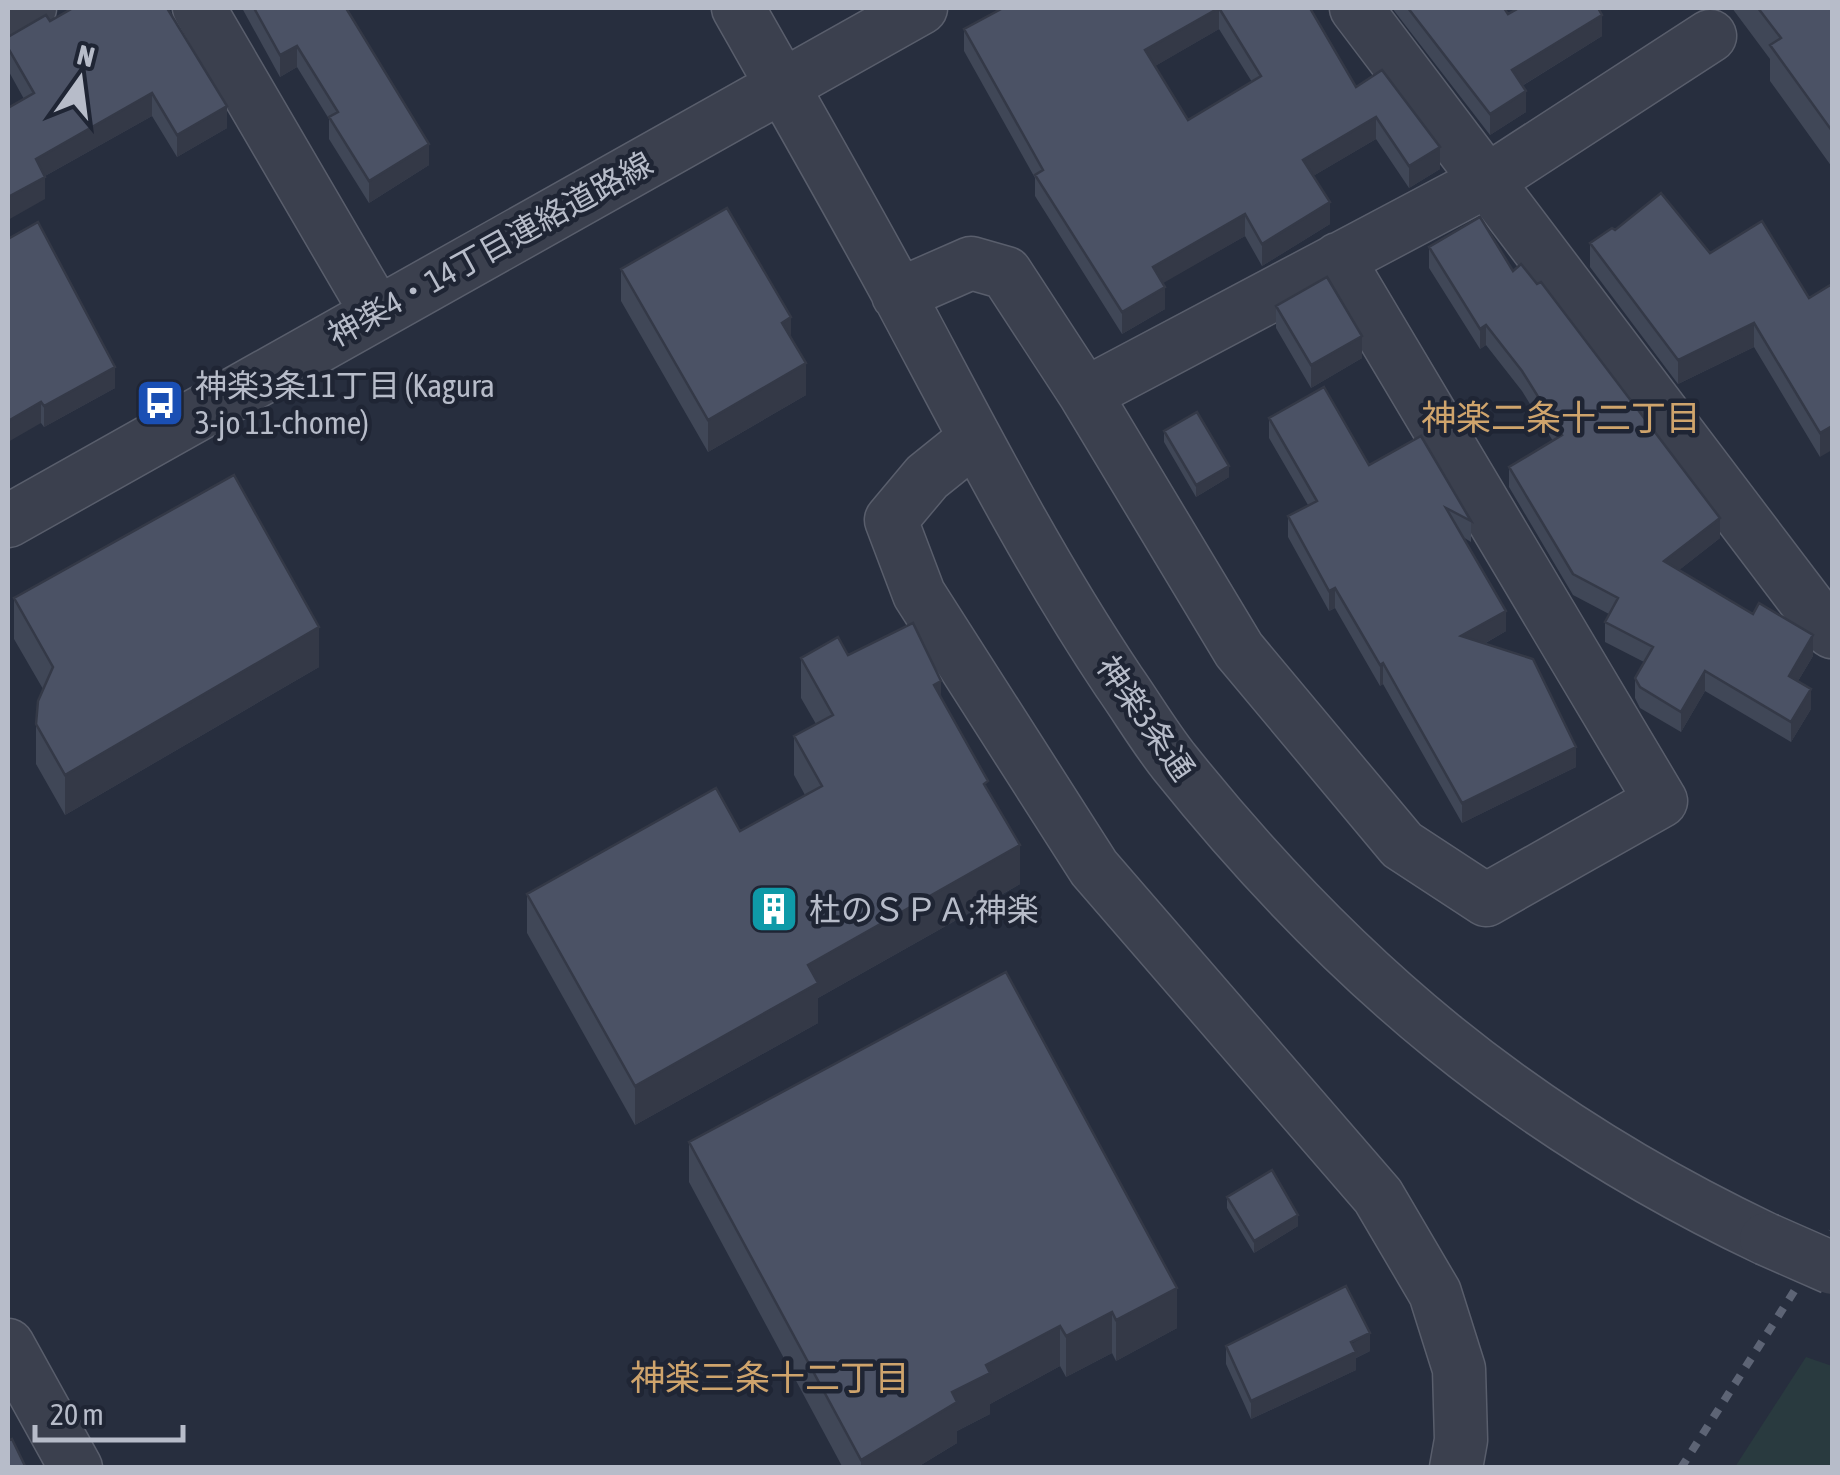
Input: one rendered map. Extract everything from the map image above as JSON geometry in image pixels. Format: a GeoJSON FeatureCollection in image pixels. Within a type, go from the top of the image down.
{"type":"FeatureCollection","features":[{"type":"Feature","properties":{"kind":"street"},"geometry":{"type":"LineString","coordinates":[[8,20],[30,8]]}},
{"type":"Feature","properties":{"kind":"street"},"geometry":{"type":"LineString","coordinates":[[199,8],[377,313]]}},
{"type":"Feature","properties":{"kind":"street","name":"神楽3条通"},"geometry":{"type":"LineString","coordinates":[[738,8],[898,295],[973,440],[1089,636],[1173,761],[1285,891],[1408,1013],[1556,1124],[1666,1192],[1832,1268]]}},
{"type":"Feature","properties":{"kind":"street","name":"神楽4・14丁目連絡道路線"},"geometry":{"type":"LineString","coordinates":[[8,521],[921,8]]}},
{"type":"Feature","properties":{"kind":"street"},"geometry":{"type":"LineString","coordinates":[[1356,8],[1832,632]]}},
{"type":"Feature","properties":{"kind":"street"},"geometry":{"type":"LineString","coordinates":[[1085,394],[1485,182],[1710,36]]}},
{"type":"Feature","properties":{"kind":"street"},"geometry":{"type":"LineString","coordinates":[[898,295],[972,263],[1006,273],[1085,394],[1239,650],[1402,845],[1486,900],[1661,801],[1338,259]]}},
{"type":"Feature","properties":{"kind":"street"},"geometry":{"type":"LineString","coordinates":[[973,440],[927,477],[892,520],[919,594],[1094,868],[1378,1196],[1436,1293],[1459,1369],[1461,1440],[1456,1468]]}},
{"type":"Feature","properties":{"kind":"street"},"geometry":{"type":"LineString","coordinates":[[8,1346],[76,1468]]}},
{"type":"Feature","properties":{"kind":"shaded area"},"geometry":{"type":"Polygon","coordinates":[[[1806,1357],[1832,1366],[1832,1467],[1735,1467],[1806,1357]]]}},
{"type":"Feature","properties":{"kind":"building"},"geometry":{"type":"Polygon","coordinates":[[[73,8],[167,8],[227,106],[177,135],[152,93],[36,159],[45,177],[8,197],[8,108],[34,93],[8,48],[8,37],[46,15],[50,21],[73,8]]]}},
{"type":"Feature","properties":{"kind":"building"},"geometry":{"type":"Polygon","coordinates":[[[254,8],[346,8],[429,144],[369,181],[329,117],[338,112],[297,46],[280,55],[254,8]]]}},
{"type":"Feature","properties":{"kind":"building"},"geometry":{"type":"Polygon","coordinates":[[[1003,8],[1219,8],[1310,8],[1356,87],[1382,70],[1440,147],[1409,166],[1376,117],[1303,160],[1330,202],[1262,244],[1245,214],[1153,267],[1165,287],[1122,312],[1035,175],[1043,170],[964,29],[1003,8]],[[1219,8],[1145,50],[1188,120],[1261,76],[1219,8]]]}},
{"type":"Feature","properties":{"kind":"building"},"geometry":{"type":"Polygon","coordinates":[[[1408,8],[1504,8],[1508,14],[1519,8],[1598,8],[1602,15],[1512,70],[1526,91],[1490,114],[1408,8]]]}},
{"type":"Feature","properties":{"kind":"building"},"geometry":{"type":"Polygon","coordinates":[[[1758,8],[1832,8],[1832,131],[1770,45],[1781,38],[1758,8]]]}},
{"type":"Feature","properties":{"kind":"building"},"geometry":{"type":"Polygon","coordinates":[[[1661,193],[1710,253],[1762,221],[1809,298],[1832,284],[1832,426],[1820,433],[1754,323],[1678,360],[1590,243],[1612,228],[1615,230],[1661,193]]]}},
{"type":"Feature","properties":{"kind":"building"},"geometry":{"type":"Polygon","coordinates":[[[727,208],[791,317],[782,323],[806,363],[708,420],[621,269],[727,208]]]}},
{"type":"Feature","properties":{"kind":"building"},"geometry":{"type":"Polygon","coordinates":[[[1480,217],[1513,271],[1521,264],[1537,284],[1541,282],[1720,518],[1664,561],[1753,614],[1759,603],[1813,635],[1789,676],[1811,689],[1791,722],[1705,671],[1681,712],[1640,687],[1635,678],[1653,647],[1605,622],[1618,598],[1573,574],[1509,467],[1562,435],[1522,371],[1486,325],[1480,329],[1429,247],[1480,217]]]}},
{"type":"Feature","properties":{"kind":"building"},"geometry":{"type":"Polygon","coordinates":[[[38,222],[115,367],[8,421],[8,239],[38,222]]]}},
{"type":"Feature","properties":{"kind":"building"},"geometry":{"type":"Polygon","coordinates":[[[1327,277],[1362,336],[1311,365],[1276,306],[1327,277]]]}},
{"type":"Feature","properties":{"kind":"building"},"geometry":{"type":"Polygon","coordinates":[[[1324,387],[1369,465],[1421,436],[1471,521],[1446,508],[1506,611],[1461,636],[1533,659],[1576,747],[1462,803],[1383,663],[1380,665],[1335,588],[1329,591],[1288,516],[1317,501],[1269,418],[1324,387]]]}},
{"type":"Feature","properties":{"kind":"building"},"geometry":{"type":"Polygon","coordinates":[[[1197,412],[1229,466],[1196,485],[1164,431],[1197,412]]]}},
{"type":"Feature","properties":{"kind":"building"},"geometry":{"type":"Polygon","coordinates":[[[234,475],[319,627],[65,775],[36,724],[38,701],[53,667],[14,598],[234,475]]]}},
{"type":"Feature","properties":{"kind":"building","name":"杜のＳＰＡ;神楽"},"geometry":{"type":"Polygon","coordinates":[[[913,623],[941,681],[934,685],[1020,845],[808,965],[818,983],[635,1086],[527,894],[716,788],[740,831],[822,786],[794,736],[833,715],[801,658],[838,637],[848,655],[913,623]]]}},
{"type":"Feature","properties":{"kind":"building"},"geometry":{"type":"Polygon","coordinates":[[[1006,972],[1177,1288],[1116,1320],[1112,1312],[1066,1336],[1060,1326],[986,1365],[990,1373],[952,1392],[957,1402],[861,1460],[689,1142],[1006,972]]]}},
{"type":"Feature","properties":{"kind":"building"},"geometry":{"type":"Polygon","coordinates":[[[1272,1170],[1298,1215],[1254,1241],[1227,1197],[1272,1170]]]}},
{"type":"Feature","properties":{"kind":"building"},"geometry":{"type":"Polygon","coordinates":[[[1346,1286],[1370,1333],[1351,1342],[1356,1352],[1251,1401],[1226,1346],[1346,1286]]]}},
{"type":"Feature","properties":{"kind":"building"},"geometry":{"type":"Polygon","coordinates":[[[12,1439],[26,1468],[8,1468],[8,1441],[12,1439]]]}},
{"type":"Feature","properties":{"kind":"railway"},"geometry":{"type":"LineString","coordinates":[[1681,1468],[1832,1232]]}},
{"type":"Feature","properties":{"kind":"place","name":"神楽3条11丁目 (Kagura 3-jo 11-chome)"},"geometry":{"type":"Point","coordinates":[160,403]}},
{"type":"Feature","properties":{"kind":"place","name":"杜のＳＰＡ;神楽"},"geometry":{"type":"Point","coordinates":[774,909]}},
{"type":"Feature","properties":{"kind":"district","name":"神楽二条十二丁目"},"geometry":{"type":"Point","coordinates":[1561,417]}},
{"type":"Feature","properties":{"kind":"district","name":"神楽三条十二丁目"},"geometry":{"type":"Point","coordinates":[770,1377]}}]}
